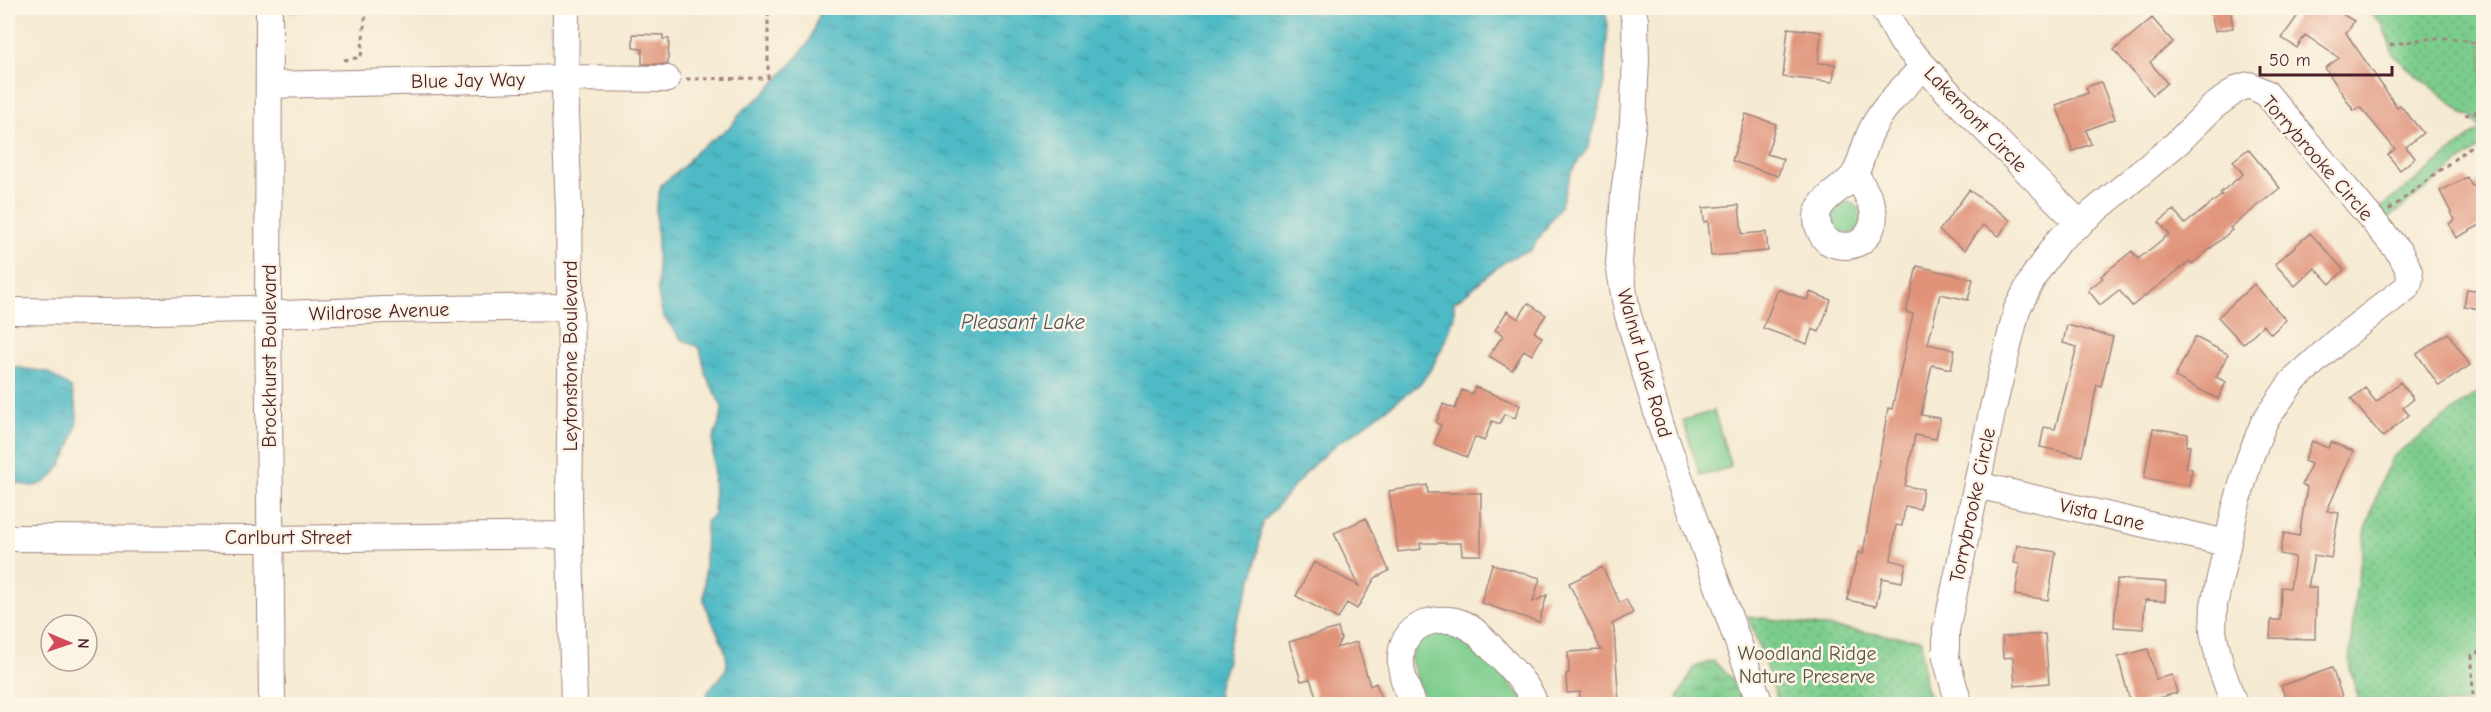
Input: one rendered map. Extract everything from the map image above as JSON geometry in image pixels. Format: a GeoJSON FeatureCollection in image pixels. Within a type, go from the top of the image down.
{"type":"FeatureCollection","features":[{"type":"Feature","properties":{"kind":"street","name":"Brockhurst Boulevard"},"geometry":{"type":"LineString","coordinates":[[269,8],[268,311],[272,705]]}},
{"type":"Feature","properties":{"kind":"street","name":"Leytonstone Boulevard"},"geometry":{"type":"LineString","coordinates":[[566,8],[565,78],[570,307],[569,535],[574,705]]}},
{"type":"Feature","properties":{"kind":"street","name":"Walnut Lake Road"},"geometry":{"type":"LineString","coordinates":[[1632,8],[1635,20],[1636,70],[1619,264],[1627,312],[1661,426],[1760,705]]}},
{"type":"Feature","properties":{"kind":"street","name":"Lakemont Circle"},"geometry":{"type":"LineString","coordinates":[[1882,8],[1902,42],[2080,224]]}},
{"type":"Feature","properties":{"kind":"street"},"geometry":{"type":"LineString","coordinates":[[1856,173],[1873,127],[1896,96],[1924,66]]}},
{"type":"Feature","properties":{"kind":"street","name":"Blue Jay Way"},"geometry":{"type":"LineString","coordinates":[[269,85],[565,78],[667,79]]}},
{"type":"Feature","properties":{"kind":"street","name":"Torrybrooke Circle"},"geometry":{"type":"LineString","coordinates":[[1959,705],[1946,658],[1946,630],[1993,408],[2017,309],[2034,276],[2058,242],[2177,143],[2213,106],[2239,88],[2249,85],[2266,93],[2400,253],[2411,275],[2406,288],[2336,342],[2292,382],[2264,422],[2249,460],[2226,543],[2214,605],[2213,632],[2221,668],[2234,705]]}},
{"type":"Feature","properties":{"kind":"street","name":"Wildrose Avenue"},"geometry":{"type":"LineString","coordinates":[[8,311],[105,312],[250,309],[284,314],[570,307]]}},
{"type":"Feature","properties":{"kind":"street","name":"Vista Lane"},"geometry":{"type":"LineString","coordinates":[[1977,485],[2226,543]]}},
{"type":"Feature","properties":{"kind":"street","name":"Carlburt Street"},"geometry":{"type":"LineString","coordinates":[[8,538],[271,539],[569,535]]}},
{"type":"Feature","properties":{"kind":"street"},"geometry":{"type":"LineString","coordinates":[[1413,705],[1403,676],[1401,655],[1403,644],[1418,626],[1429,620],[1442,619],[1456,621],[1469,627],[1484,640],[1519,677],[1535,705]]}},
{"type":"Feature","properties":{"kind":"path"},"geometry":{"type":"LineString","coordinates":[[343,60],[361,57],[365,19],[369,8]]}},
{"type":"Feature","properties":{"kind":"path"},"geometry":{"type":"LineString","coordinates":[[667,79],[768,78],[768,8]]}},
{"type":"Feature","properties":{"kind":"path"},"geometry":{"type":"LineString","coordinates":[[2390,45],[2423,38],[2448,37],[2472,41],[2484,47]]}},
{"type":"Feature","properties":{"kind":"path"},"geometry":{"type":"LineString","coordinates":[[2465,115],[2484,105]]}},
{"type":"Feature","properties":{"kind":"path"},"geometry":{"type":"LineString","coordinates":[[2476,110],[2484,127]]}},
{"type":"Feature","properties":{"kind":"path"},"geometry":{"type":"LineString","coordinates":[[2373,221],[2484,136]]}},
{"type":"Feature","properties":{"kind":"path"},"geometry":{"type":"LineString","coordinates":[[2473,705],[2472,655],[2484,650]]}},
{"type":"Feature","properties":{"kind":"green space"},"geometry":{"type":"Polygon","coordinates":[[[2361,8],[2483,8],[2483,145],[2387,219],[2379,209],[2480,129],[2472,116],[2465,115],[2394,56],[2382,23],[2361,8]]]}},
{"type":"Feature","properties":{"kind":"green space"},"geometry":{"type":"Polygon","coordinates":[[[1846,202],[1857,207],[1862,218],[1857,229],[1846,234],[1835,229],[1830,218],[1835,207],[1846,202]]]}},
{"type":"Feature","properties":{"kind":"green space"},"geometry":{"type":"Polygon","coordinates":[[[2483,388],[2483,704],[2360,704],[2349,664],[2355,598],[2366,527],[2383,476],[2393,457],[2483,388]]]}},
{"type":"Feature","properties":{"kind":"green space"},"geometry":{"type":"Polygon","coordinates":[[[1714,411],[1731,467],[1700,476],[1683,420],[1714,411]]]}},
{"type":"Feature","properties":{"kind":"green space","name":"Woodland Ridge Nature Preserve"},"geometry":{"type":"Polygon","coordinates":[[[1748,616],[1921,640],[1925,685],[1932,704],[1779,704],[1748,616]]]}},
{"type":"Feature","properties":{"kind":"green space"},"geometry":{"type":"Polygon","coordinates":[[[1437,628],[1470,637],[1527,704],[1425,704],[1410,657],[1415,645],[1437,628]]]}},
{"type":"Feature","properties":{"kind":"green space"},"geometry":{"type":"Polygon","coordinates":[[[1713,661],[1736,683],[1743,704],[1682,704],[1678,697],[1694,667],[1713,661]]]}},
{"type":"Feature","properties":{"kind":"water","name":"Pleasant Lake"},"geometry":{"type":"Polygon","coordinates":[[[821,8],[1604,8],[1608,25],[1603,92],[1589,146],[1572,170],[1560,207],[1530,251],[1519,254],[1500,265],[1454,302],[1454,315],[1445,341],[1421,383],[1339,442],[1312,466],[1263,522],[1254,573],[1230,640],[1226,664],[1218,687],[1219,704],[705,704],[708,692],[724,673],[727,661],[726,653],[704,600],[706,522],[714,514],[713,440],[721,418],[722,407],[706,375],[700,348],[681,339],[663,316],[658,295],[656,207],[661,185],[685,165],[695,152],[730,127],[744,109],[762,96],[794,61],[809,42],[821,8]]]}},
{"type":"Feature","properties":{"kind":"water"},"geometry":{"type":"Polygon","coordinates":[[[8,368],[47,372],[71,388],[77,416],[74,437],[64,460],[50,478],[41,484],[31,486],[8,481],[8,368]]]}},
{"type":"Feature","properties":{"kind":"building"},"geometry":{"type":"Polygon","coordinates":[[[2210,8],[2230,8],[2233,28],[2215,31],[2210,8]]]}},
{"type":"Feature","properties":{"kind":"building"},"geometry":{"type":"Polygon","coordinates":[[[2303,8],[2332,8],[2354,21],[2346,33],[2397,107],[2400,105],[2423,133],[2406,147],[2415,158],[2400,170],[2388,155],[2395,149],[2360,107],[2354,111],[2325,68],[2339,58],[2305,35],[2297,48],[2282,38],[2303,8]]]}},
{"type":"Feature","properties":{"kind":"building"},"geometry":{"type":"Polygon","coordinates":[[[2152,18],[2173,42],[2150,62],[2167,83],[2153,95],[2114,50],[2152,18]]]}},
{"type":"Feature","properties":{"kind":"building"},"geometry":{"type":"Polygon","coordinates":[[[1788,28],[1821,32],[1818,63],[1835,64],[1833,82],[1783,77],[1788,28]]]}},
{"type":"Feature","properties":{"kind":"building"},"geometry":{"type":"Polygon","coordinates":[[[633,34],[663,35],[663,39],[669,39],[668,64],[642,64],[642,49],[633,48],[633,34]]]}},
{"type":"Feature","properties":{"kind":"building"},"geometry":{"type":"Polygon","coordinates":[[[2101,82],[2115,119],[2086,130],[2091,144],[2073,151],[2056,105],[2088,93],[2086,87],[2101,82]]]}},
{"type":"Feature","properties":{"kind":"building"},"geometry":{"type":"Polygon","coordinates":[[[1746,114],[1776,124],[1767,154],[1783,159],[1778,176],[1732,161],[1746,114]]]}},
{"type":"Feature","properties":{"kind":"building"},"geometry":{"type":"Polygon","coordinates":[[[2248,149],[2280,188],[2230,228],[2232,230],[2192,264],[2190,261],[2132,306],[2119,290],[2100,305],[2088,290],[2103,278],[2101,276],[2132,251],[2138,259],[2169,234],[2159,222],[2174,210],[2185,224],[2222,195],[2220,193],[2243,174],[2233,161],[2248,149]]]}},
{"type":"Feature","properties":{"kind":"building"},"geometry":{"type":"Polygon","coordinates":[[[2467,177],[2472,186],[2478,183],[2484,193],[2484,223],[2456,238],[2449,224],[2455,220],[2440,191],[2467,177]]]}},
{"type":"Feature","properties":{"kind":"building"},"geometry":{"type":"Polygon","coordinates":[[[1969,190],[2010,220],[1999,236],[1983,225],[1965,250],[1939,231],[1969,190]]]}},
{"type":"Feature","properties":{"kind":"building"},"geometry":{"type":"Polygon","coordinates":[[[1739,205],[1742,234],[1766,232],[1768,251],[1711,256],[1708,221],[1704,222],[1703,208],[1739,205]]]}},
{"type":"Feature","properties":{"kind":"building"},"geometry":{"type":"Polygon","coordinates":[[[2310,233],[2344,270],[2330,284],[2315,268],[2295,286],[2275,264],[2310,233]]]}},
{"type":"Feature","properties":{"kind":"building"},"geometry":{"type":"Polygon","coordinates":[[[1917,266],[1973,279],[1968,300],[1940,294],[1928,344],[1955,350],[1951,369],[1932,365],[1921,415],[1940,418],[1936,439],[1915,435],[1905,486],[1923,489],[1920,509],[1905,506],[1902,526],[1896,525],[1891,560],[1906,564],[1902,582],[1882,578],[1876,606],[1847,600],[1858,552],[1863,554],[1888,408],[1892,409],[1913,314],[1906,312],[1917,266]]]}},
{"type":"Feature","properties":{"kind":"building"},"geometry":{"type":"Polygon","coordinates":[[[2254,284],[2286,320],[2271,334],[2263,325],[2243,344],[2218,317],[2254,284]]]}},
{"type":"Feature","properties":{"kind":"building"},"geometry":{"type":"Polygon","coordinates":[[[1778,289],[1807,300],[1810,292],[1831,300],[1819,332],[1812,329],[1807,344],[1763,328],[1778,289]]]}},
{"type":"Feature","properties":{"kind":"building"},"geometry":{"type":"Polygon","coordinates":[[[2467,289],[2484,291],[2484,310],[2464,306],[2467,289]]]}},
{"type":"Feature","properties":{"kind":"building"},"geometry":{"type":"Polygon","coordinates":[[[1528,303],[1546,315],[1534,332],[1542,337],[1532,355],[1524,350],[1512,370],[1489,356],[1503,335],[1495,330],[1507,311],[1518,319],[1528,303]]]}},
{"type":"Feature","properties":{"kind":"building"},"geometry":{"type":"Polygon","coordinates":[[[2067,325],[2113,337],[2101,386],[2097,385],[2082,456],[2040,447],[2044,427],[2055,429],[2077,347],[2063,343],[2067,325]]]}},
{"type":"Feature","properties":{"kind":"building"},"geometry":{"type":"Polygon","coordinates":[[[2448,333],[2470,365],[2439,386],[2417,354],[2448,333]]]}},
{"type":"Feature","properties":{"kind":"building"},"geometry":{"type":"Polygon","coordinates":[[[2195,337],[2228,354],[2216,377],[2226,382],[2218,399],[2175,377],[2195,337]]]}},
{"type":"Feature","properties":{"kind":"building"},"geometry":{"type":"Polygon","coordinates":[[[2400,382],[2414,399],[2403,408],[2409,415],[2383,437],[2351,399],[2365,388],[2376,402],[2400,382]]]}},
{"type":"Feature","properties":{"kind":"building"},"geometry":{"type":"Polygon","coordinates":[[[1475,387],[1520,405],[1515,418],[1504,414],[1500,424],[1492,421],[1484,441],[1475,437],[1467,457],[1434,444],[1441,425],[1436,423],[1443,404],[1455,409],[1462,390],[1472,394],[1475,387]]]}},
{"type":"Feature","properties":{"kind":"building"},"geometry":{"type":"Polygon","coordinates":[[[2153,428],[2188,434],[2186,446],[2190,446],[2186,468],[2192,469],[2189,486],[2144,478],[2153,428]]]}},
{"type":"Feature","properties":{"kind":"building"},"geometry":{"type":"Polygon","coordinates":[[[2312,441],[2328,448],[2331,442],[2353,451],[2327,511],[2339,513],[2331,558],[2314,555],[2308,588],[2316,588],[2315,639],[2270,638],[2271,620],[2280,620],[2281,587],[2290,588],[2295,557],[2280,554],[2284,533],[2299,536],[2307,487],[2302,485],[2311,464],[2304,461],[2312,441]]]}},
{"type":"Feature","properties":{"kind":"building"},"geometry":{"type":"Polygon","coordinates":[[[1427,485],[1428,493],[1481,493],[1481,555],[1462,555],[1461,543],[1420,543],[1421,549],[1398,552],[1389,491],[1427,485]]]}},
{"type":"Feature","properties":{"kind":"building"},"geometry":{"type":"Polygon","coordinates":[[[1366,518],[1389,571],[1375,578],[1357,609],[1347,603],[1338,619],[1296,596],[1314,562],[1359,586],[1334,533],[1366,518]]]}},
{"type":"Feature","properties":{"kind":"building"},"geometry":{"type":"Polygon","coordinates":[[[2017,545],[2056,552],[2048,600],[2015,595],[2020,564],[2014,563],[2017,545]]]}},
{"type":"Feature","properties":{"kind":"building"},"geometry":{"type":"Polygon","coordinates":[[[1492,564],[1540,578],[1533,602],[1547,595],[1539,622],[1481,603],[1492,564]]]}},
{"type":"Feature","properties":{"kind":"building"},"geometry":{"type":"Polygon","coordinates":[[[1602,567],[1620,603],[1626,599],[1633,613],[1612,624],[1619,705],[1579,705],[1580,692],[1567,693],[1568,652],[1601,650],[1569,583],[1602,567]]]}},
{"type":"Feature","properties":{"kind":"building"},"geometry":{"type":"Polygon","coordinates":[[[2117,579],[2166,582],[2165,601],[2145,600],[2143,629],[2114,627],[2117,579]]]}},
{"type":"Feature","properties":{"kind":"building"},"geometry":{"type":"Polygon","coordinates":[[[1338,628],[1341,639],[1336,648],[1357,642],[1370,686],[1376,683],[1384,705],[1319,705],[1310,679],[1301,681],[1289,642],[1338,628]]]}},
{"type":"Feature","properties":{"kind":"building"},"geometry":{"type":"Polygon","coordinates":[[[2045,634],[2049,683],[2015,686],[2013,657],[2003,658],[2002,637],[2045,634]]]}},
{"type":"Feature","properties":{"kind":"building"},"geometry":{"type":"Polygon","coordinates":[[[2148,649],[2156,679],[2172,675],[2177,693],[2131,705],[2118,657],[2148,649]]]}},
{"type":"Feature","properties":{"kind":"building"},"geometry":{"type":"Polygon","coordinates":[[[2332,668],[2345,705],[2304,705],[2302,700],[2288,705],[2281,686],[2332,668]]]}},
{"type":"Feature","properties":{"kind":"waterway"},"geometry":{"type":"LineString","coordinates":[[285,8],[297,10],[303,8]]}}]}
